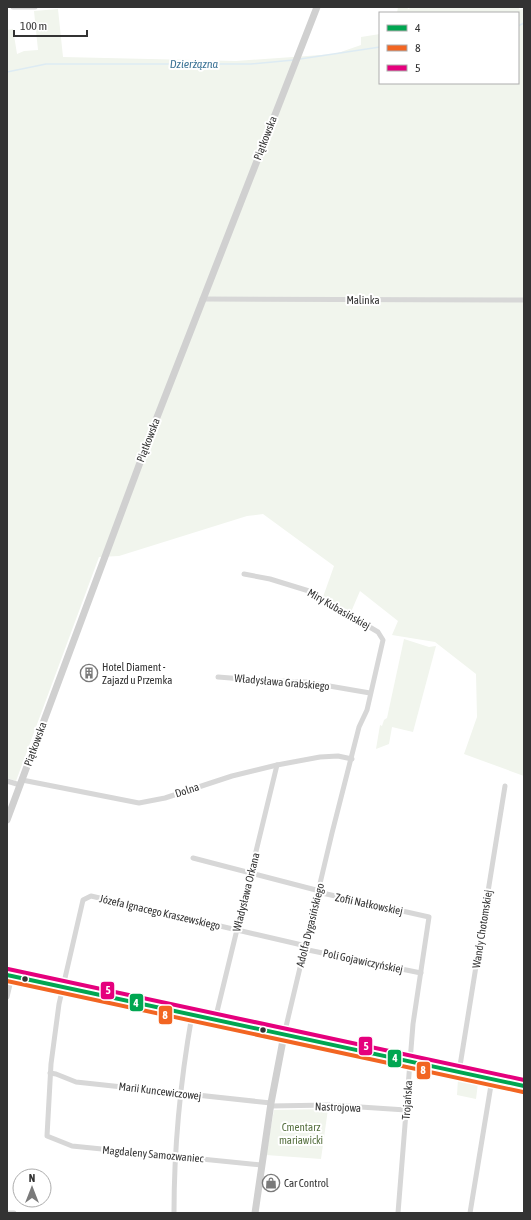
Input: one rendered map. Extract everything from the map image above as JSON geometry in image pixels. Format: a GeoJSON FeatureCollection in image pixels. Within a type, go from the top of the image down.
{"type":"FeatureCollection","features":[{"type":"Feature","properties":{"kind":"main road","name":"Piątkowska"},"geometry":{"type":"LineString","coordinates":[[7,820],[99,570],[202,299],[317,7]]}},
{"type":"Feature","properties":{"kind":"main road"},"geometry":{"type":"LineString","coordinates":[[9,976],[524,1086]]}},
{"type":"Feature","properties":{"kind":"main road","name":"Adolfa Dygasińskiego"},"geometry":{"type":"LineString","coordinates":[[255,1213],[261,1165],[284,1035]]}},
{"type":"Feature","properties":{"kind":"street"},"geometry":{"type":"LineString","coordinates":[[13,7],[35,7]]}},
{"type":"Feature","properties":{"kind":"street","name":"Malinka"},"geometry":{"type":"LineString","coordinates":[[202,299],[524,300]]}},
{"type":"Feature","properties":{"kind":"street","name":"Miry Kubasińskiej"},"geometry":{"type":"LineString","coordinates":[[244,574],[270,578],[309,591],[378,632],[383,640]]}},
{"type":"Feature","properties":{"kind":"street","name":"Adolfa Dygasińskiego"},"geometry":{"type":"LineString","coordinates":[[284,1035],[318,891],[360,727],[368,710],[370,693],[383,640]]}},
{"type":"Feature","properties":{"kind":"street","name":"Władysława Grabskiego"},"geometry":{"type":"LineString","coordinates":[[218,677],[306,682],[370,693]]}},
{"type":"Feature","properties":{"kind":"street","name":"Dolna"},"geometry":{"type":"LineString","coordinates":[[7,781],[138,803],[165,798],[232,776],[277,765],[320,757],[352,759]]}},
{"type":"Feature","properties":{"kind":"street","name":"Władysława Orkana"},"geometry":{"type":"LineString","coordinates":[[215,1020],[277,765]]}},
{"type":"Feature","properties":{"kind":"street","name":"Wandy Chotomskiej"},"geometry":{"type":"LineString","coordinates":[[459,1072],[505,786]]}},
{"type":"Feature","properties":{"kind":"street","name":"Zofii Nałkowskiej"},"geometry":{"type":"LineString","coordinates":[[193,858],[318,891],[322,894],[429,916]]}},
{"type":"Feature","properties":{"kind":"street","name":"Józefa Ignacego Kraszewskiego"},"geometry":{"type":"LineString","coordinates":[[47,1136],[50,1073],[59,1004],[83,900],[91,896],[237,929]]}},
{"type":"Feature","properties":{"kind":"street","name":"Trojańska"},"geometry":{"type":"LineString","coordinates":[[398,1213],[410,1062],[429,916]]}},
{"type":"Feature","properties":{"kind":"street","name":"Poli Gojawiczyńskiej"},"geometry":{"type":"LineString","coordinates":[[237,929],[305,946],[308,950],[421,973]]}},
{"type":"Feature","properties":{"kind":"street"},"geometry":{"type":"LineString","coordinates":[[7,997],[9,976]]}},
{"type":"Feature","properties":{"kind":"street"},"geometry":{"type":"LineString","coordinates":[[174,1213],[174,1155],[179,1093],[192,1015]]}},
{"type":"Feature","properties":{"kind":"street","name":"Marii Kuncewiczowej"},"geometry":{"type":"LineString","coordinates":[[50,1073],[76,1082],[271,1104]]}},
{"type":"Feature","properties":{"kind":"street"},"geometry":{"type":"LineString","coordinates":[[470,1213],[492,1079]]}},
{"type":"Feature","properties":{"kind":"street","name":"Nastrojowa"},"geometry":{"type":"LineString","coordinates":[[271,1104],[406,1110]]}},
{"type":"Feature","properties":{"kind":"street","name":"Magdaleny Samozwaniec"},"geometry":{"type":"LineString","coordinates":[[47,1136],[72,1146],[174,1155],[261,1165]]}},
{"type":"Feature","properties":{"kind":"street"},"geometry":{"type":"LineString","coordinates":[[7,1213],[14,1213]]}},
{"type":"Feature","properties":{"kind":"green space"},"geometry":{"type":"Polygon","coordinates":[[[398,7],[407,7],[408,9],[413,7],[518,7],[520,10],[524,8],[524,776],[464,754],[477,717],[476,674],[435,642],[392,635],[398,621],[360,591],[351,612],[323,597],[334,566],[263,514],[247,516],[119,556],[99,557],[16,781],[7,778],[7,30],[13,29],[17,54],[24,51],[38,50],[34,11],[58,9],[63,57],[236,61],[335,54],[361,45],[361,37],[379,34],[379,84],[519,84],[519,12],[397,12],[398,7]]]}},
{"type":"Feature","properties":{"kind":"green space"},"geometry":{"type":"Polygon","coordinates":[[[404,639],[429,647],[436,646],[413,732],[392,727],[389,744],[376,749],[380,725],[382,726],[384,720],[387,718],[404,639]]]}},
{"type":"Feature","properties":{"kind":"green space"},"geometry":{"type":"Polygon","coordinates":[[[458,1079],[478,1083],[476,1099],[457,1095],[458,1079]]]}},
{"type":"Feature","properties":{"kind":"green space","name":"Cmentarz mariawicki"},"geometry":{"type":"Polygon","coordinates":[[[328,1109],[321,1159],[266,1155],[274,1110],[328,1109]]]}},
{"type":"Feature","properties":{"kind":"waterway","name":"Dzierżązna"},"geometry":{"type":"LineString","coordinates":[[519,26],[524,23]]}},
{"type":"Feature","properties":{"kind":"waterway","name":"Dzierżązna"},"geometry":{"type":"LineString","coordinates":[[300,59],[379,47]]}},
{"type":"Feature","properties":{"kind":"waterway","name":"Dzierżązna"},"geometry":{"type":"LineString","coordinates":[[7,72],[46,64],[251,64],[294,60]]}},
{"type":"Feature","properties":{"kind":"transit line","name":"5"},"geometry":{"type":"LineString","coordinates":[[8,969],[524,1080]]}},
{"type":"Feature","properties":{"kind":"transit line","name":"4"},"geometry":{"type":"LineString","coordinates":[[7,975],[524,1086]]}},
{"type":"Feature","properties":{"kind":"transit line","name":"8"},"geometry":{"type":"LineString","coordinates":[[7,981],[523,1092]]}},
{"type":"Feature","properties":{"kind":"place","name":"Hotel Diament - Zajazd u Przemka"},"geometry":{"type":"Point","coordinates":[89,673]}},
{"type":"Feature","properties":{"kind":"place","name":"Car Control"},"geometry":{"type":"Point","coordinates":[271,1183]}}]}
